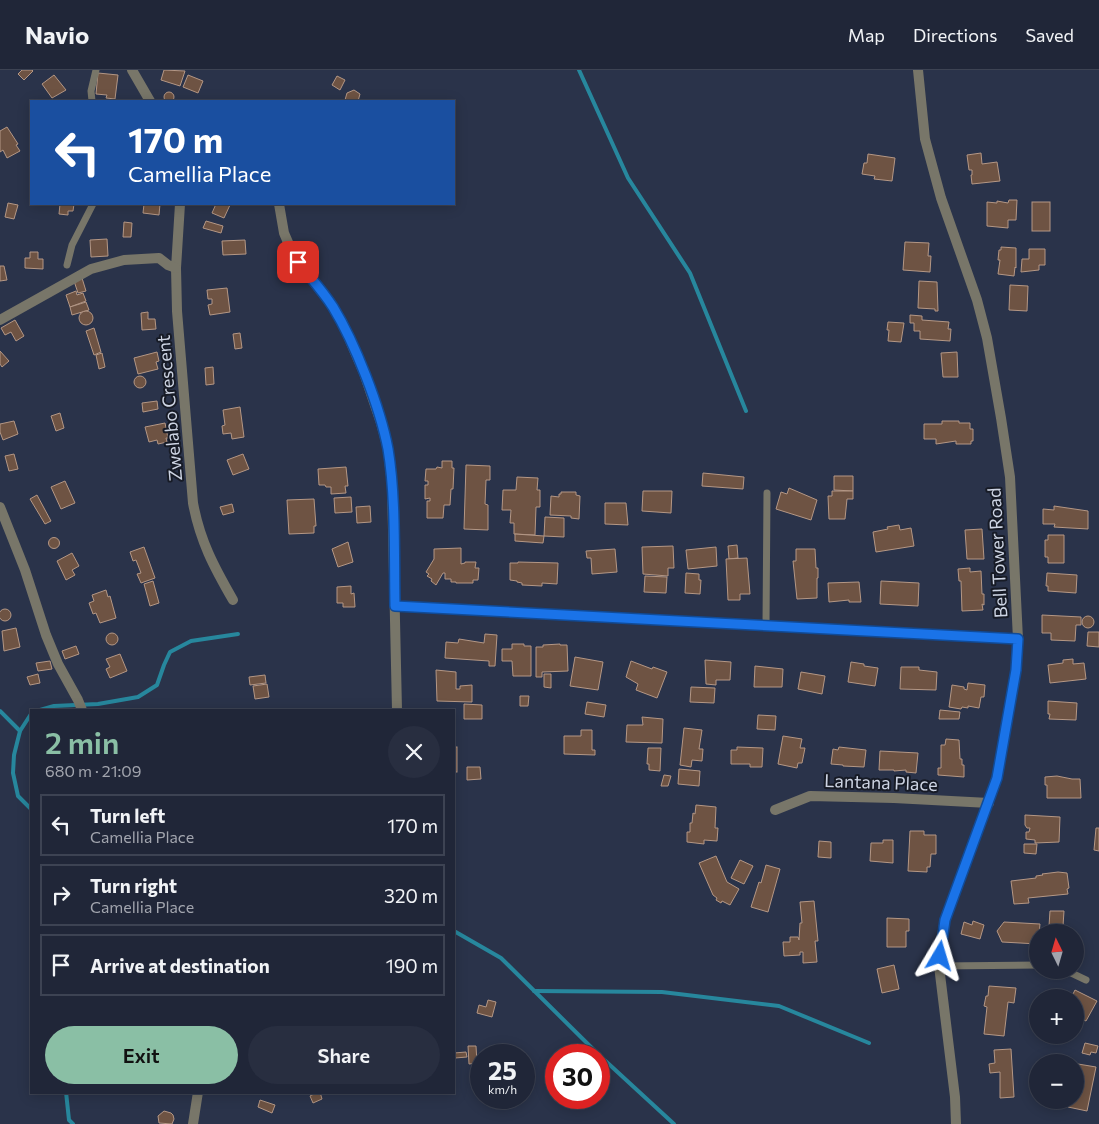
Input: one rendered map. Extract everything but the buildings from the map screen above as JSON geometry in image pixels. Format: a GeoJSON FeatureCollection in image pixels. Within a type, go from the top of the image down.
{"type":"FeatureCollection","features":[{"type":"Feature","properties":{"kind":"street"},"geometry":{"type":"LineString","coordinates":[[132,70],[149,100]]}},
{"type":"Feature","properties":{"kind":"street","name":"Bell Tower Road"},"geometry":{"type":"LineString","coordinates":[[918,70],[926,139],[941,198],[978,300],[1000,409],[1010,477],[1018,639],[1016,670],[997,778],[945,920],[940,946],[939,966],[955,1097],[956,1124]]}},
{"type":"Feature","properties":{"kind":"street","name":"Zwelabo Crescent"},"geometry":{"type":"LineString","coordinates":[[180,205],[176,268],[177,312],[193,503],[197,526],[210,559],[233,600]]}},
{"type":"Feature","properties":{"kind":"street"},"geometry":{"type":"LineString","coordinates":[[279,205],[284,233],[290,247],[298,262],[331,304],[342,322],[364,373],[382,423],[388,449],[392,485],[397,709]]}},
{"type":"Feature","properties":{"kind":"street"},"geometry":{"type":"LineString","coordinates":[[0,320],[80,274],[103,265],[124,260],[158,258],[176,268]]}},
{"type":"Feature","properties":{"kind":"street"},"geometry":{"type":"LineString","coordinates":[[0,507],[25,570],[46,635],[67,683],[80,707]]}},
{"type":"Feature","properties":{"kind":"street"},"geometry":{"type":"LineString","coordinates":[[395,606],[1018,639]]}},
{"type":"Feature","properties":{"kind":"street","name":"Lantana Place"},"geometry":{"type":"LineString","coordinates":[[775,810],[810,796],[989,803]]}},
{"type":"Feature","properties":{"kind":"street"},"geometry":{"type":"LineString","coordinates":[[193,1124],[198,1094]]}},
{"type":"Feature","properties":{"kind":"lane"},"geometry":{"type":"LineString","coordinates":[[92,100],[91,91],[96,70]]}},
{"type":"Feature","properties":{"kind":"lane"},"geometry":{"type":"LineString","coordinates":[[67,264],[72,245],[92,205]]}},
{"type":"Feature","properties":{"kind":"lane"},"geometry":{"type":"LineString","coordinates":[[766,625],[767,493]]}},
{"type":"Feature","properties":{"kind":"lane"},"geometry":{"type":"LineString","coordinates":[[939,966],[1029,965]]}},
{"type":"Feature","properties":{"kind":"waterway"},"geometry":{"type":"LineString","coordinates":[[579,70],[628,178],[690,273],[746,411]]}},
{"type":"Feature","properties":{"kind":"waterway"},"geometry":{"type":"LineString","coordinates":[[44,709],[54,706],[98,704],[138,697],[157,685],[170,652],[191,641],[238,634]]}},
{"type":"Feature","properties":{"kind":"waterway"},"geometry":{"type":"LineString","coordinates":[[0,711],[20,731],[14,755],[13,773],[18,796],[30,808]]}},
{"type":"Feature","properties":{"kind":"waterway"},"geometry":{"type":"LineString","coordinates":[[20,731],[30,716]]}},
{"type":"Feature","properties":{"kind":"waterway"},"geometry":{"type":"LineString","coordinates":[[455,932],[501,958],[588,1044]]}},
{"type":"Feature","properties":{"kind":"waterway"},"geometry":{"type":"LineString","coordinates":[[534,991],[662,992],[779,1006],[869,1043]]}},
{"type":"Feature","properties":{"kind":"waterway"},"geometry":{"type":"LineString","coordinates":[[610,1065],[674,1124]]}},
{"type":"Feature","properties":{"kind":"waterway"},"geometry":{"type":"LineString","coordinates":[[66,1094],[69,1120],[73,1124]]}},
{"type":"Feature","properties":{"kind":"route"},"geometry":{"type":"LineString","coordinates":[[298,262],[331,304],[342,322],[364,373],[382,423],[388,449],[392,485],[395,606],[1018,639],[1016,670],[997,778],[945,920],[940,956]]}}]}
